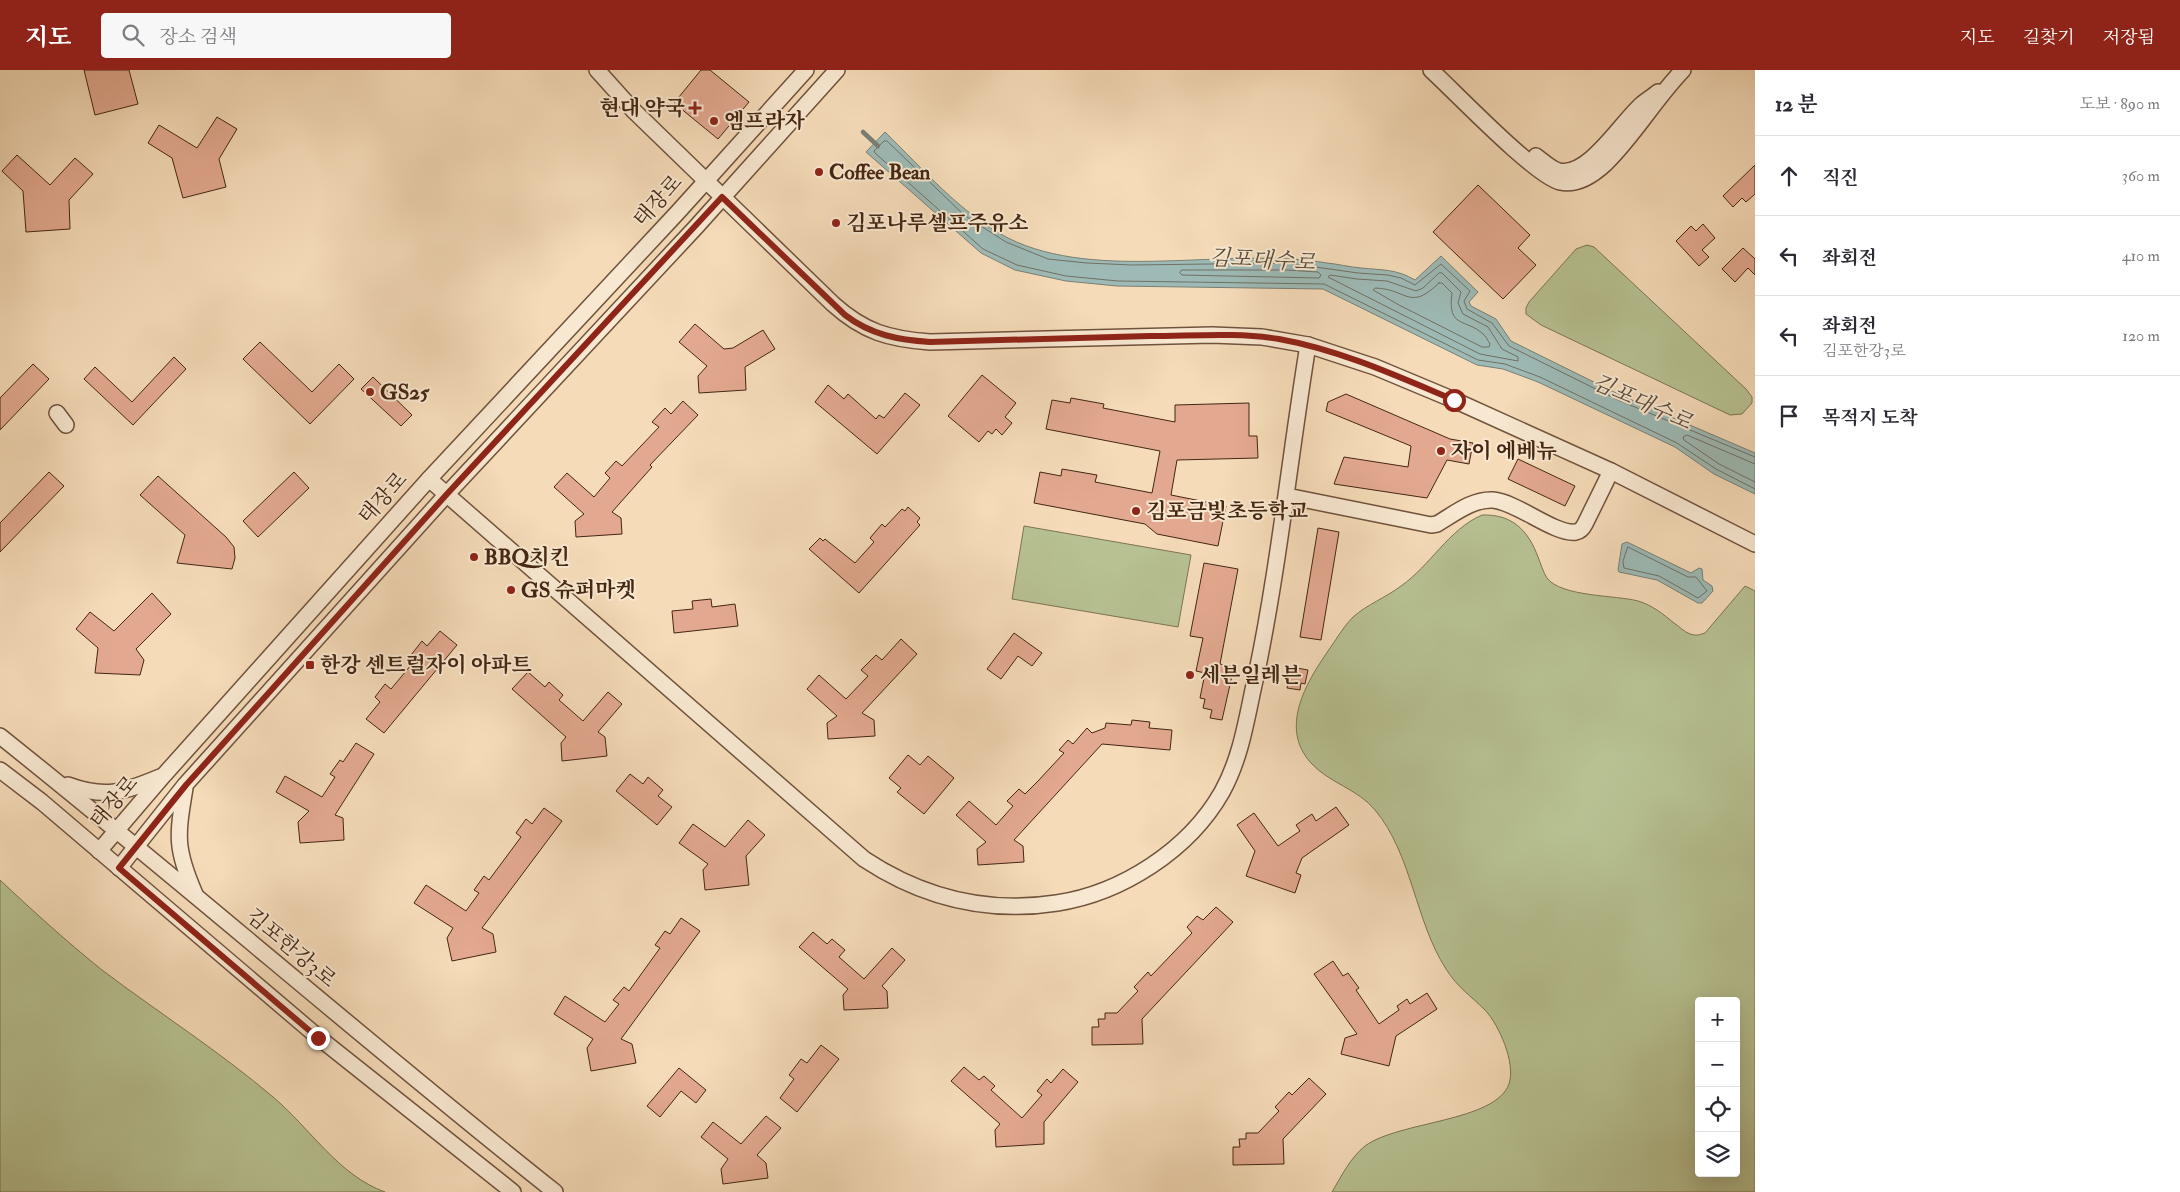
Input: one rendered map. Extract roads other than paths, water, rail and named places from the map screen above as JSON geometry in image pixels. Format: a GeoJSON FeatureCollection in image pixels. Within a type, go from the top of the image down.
{"type":"FeatureCollection","features":[{"type":"Feature","properties":{"kind":"street","name":"태장로"},"geometry":{"type":"LineString","coordinates":[[597,70],[633,110],[706,181]]}},
{"type":"Feature","properties":{"kind":"street","name":"태장로"},"geometry":{"type":"LineString","coordinates":[[99,852],[164,775],[429,479],[706,181],[806,70]]}},
{"type":"Feature","properties":{"kind":"street"},"geometry":{"type":"LineString","coordinates":[[119,868],[186,785],[447,494],[837,70]]}},
{"type":"Feature","properties":{"kind":"street"},"geometry":{"type":"LineString","coordinates":[[1431,70],[1523,157],[1550,178],[1562,182],[1575,183],[1588,177],[1604,164],[1683,70]]}},
{"type":"Feature","properties":{"kind":"street"},"geometry":{"type":"LineString","coordinates":[[1446,70],[1529,150],[1549,166],[1559,171],[1570,170],[1594,157],[1642,104],[1670,84]]}},
{"type":"Feature","properties":{"kind":"street"},"geometry":{"type":"LineString","coordinates":[[706,181],[845,315],[868,329],[888,337],[930,342],[1246,336],[1308,345],[1375,367],[1413,382],[1611,471],[1755,544]]}},
{"type":"Feature","properties":{"kind":"street"},"geometry":{"type":"LineString","coordinates":[[429,479],[864,859],[898,880],[948,899],[993,907],[1016,907],[1068,901],[1095,894],[1135,875],[1181,842],[1216,800],[1236,761],[1246,726],[1261,651],[1287,496],[1308,345]]}},
{"type":"Feature","properties":{"kind":"street"},"geometry":{"type":"LineString","coordinates":[[1287,496],[1431,525],[1437,524],[1474,503],[1494,500],[1557,527],[1576,532],[1581,530],[1585,524],[1611,471]]}},
{"type":"Feature","properties":{"kind":"street","name":"김포한강3로"},"geometry":{"type":"LineString","coordinates":[[0,736],[137,847],[443,1103],[555,1192]]}},
{"type":"Feature","properties":{"kind":"street"},"geometry":{"type":"LineString","coordinates":[[0,770],[119,868],[318,1038],[513,1192]]}},
{"type":"Feature","properties":{"kind":"street"},"geometry":{"type":"LineString","coordinates":[[57,781],[88,792],[103,793],[131,789],[164,775]]}},
{"type":"Feature","properties":{"kind":"street"},"geometry":{"type":"LineString","coordinates":[[186,785],[178,829],[179,848],[184,869],[196,898]]}},
{"type":"Feature","properties":{"kind":"water"},"geometry":{"type":"Polygon","coordinates":[[[885,132],[943,190],[974,216],[1008,238],[1043,251],[1082,258],[1122,261],[1289,259],[1389,271],[1415,280],[1441,256],[1478,292],[1469,302],[1471,306],[1496,319],[1511,341],[1620,395],[1755,453],[1755,494],[1714,474],[1675,447],[1538,382],[1503,369],[1477,365],[1323,289],[1117,286],[1066,281],[1015,270],[981,253],[866,152],[885,132]]]}},
{"type":"Feature","properties":{"kind":"water"},"geometry":{"type":"Polygon","coordinates":[[[1627,542],[1691,573],[1699,568],[1702,569],[1703,580],[1712,586],[1713,591],[1702,603],[1698,603],[1657,580],[1619,572],[1622,544],[1627,542]]]}},
{"type":"Feature","properties":{"kind":"waterway","name":"김포대수로"},"geometry":{"type":"LineString","coordinates":[[863,132],[878,146]]}},
{"type":"Feature","properties":{"kind":"place","name":"현대 약국"},"geometry":{"type":"Point","coordinates":[695,108]}},
{"type":"Feature","properties":{"kind":"place","name":"엠프라자"},"geometry":{"type":"Point","coordinates":[714,121]}},
{"type":"Feature","properties":{"kind":"place","name":"Coffee Bean"},"geometry":{"type":"Point","coordinates":[819,172]}},
{"type":"Feature","properties":{"kind":"place","name":"김포나루셀프주유소"},"geometry":{"type":"Point","coordinates":[836,223]}},
{"type":"Feature","properties":{"kind":"place","name":"GS25"},"geometry":{"type":"Point","coordinates":[370,392]}},
{"type":"Feature","properties":{"kind":"place","name":"자이 에베뉴"},"geometry":{"type":"Point","coordinates":[1441,451]}},
{"type":"Feature","properties":{"kind":"place","name":"김포금빛초등학교"},"geometry":{"type":"Point","coordinates":[1136,511]}},
{"type":"Feature","properties":{"kind":"place","name":"BBQ치킨"},"geometry":{"type":"Point","coordinates":[474,557]}},
{"type":"Feature","properties":{"kind":"place","name":"GS 슈퍼마켓"},"geometry":{"type":"Point","coordinates":[511,590]}},
{"type":"Feature","properties":{"kind":"place","name":"한강 센트럴자이 아파트"},"geometry":{"type":"Point","coordinates":[310,665]}},
{"type":"Feature","properties":{"kind":"place","name":"세븐일레븐"},"geometry":{"type":"Point","coordinates":[1190,675]}}]}
